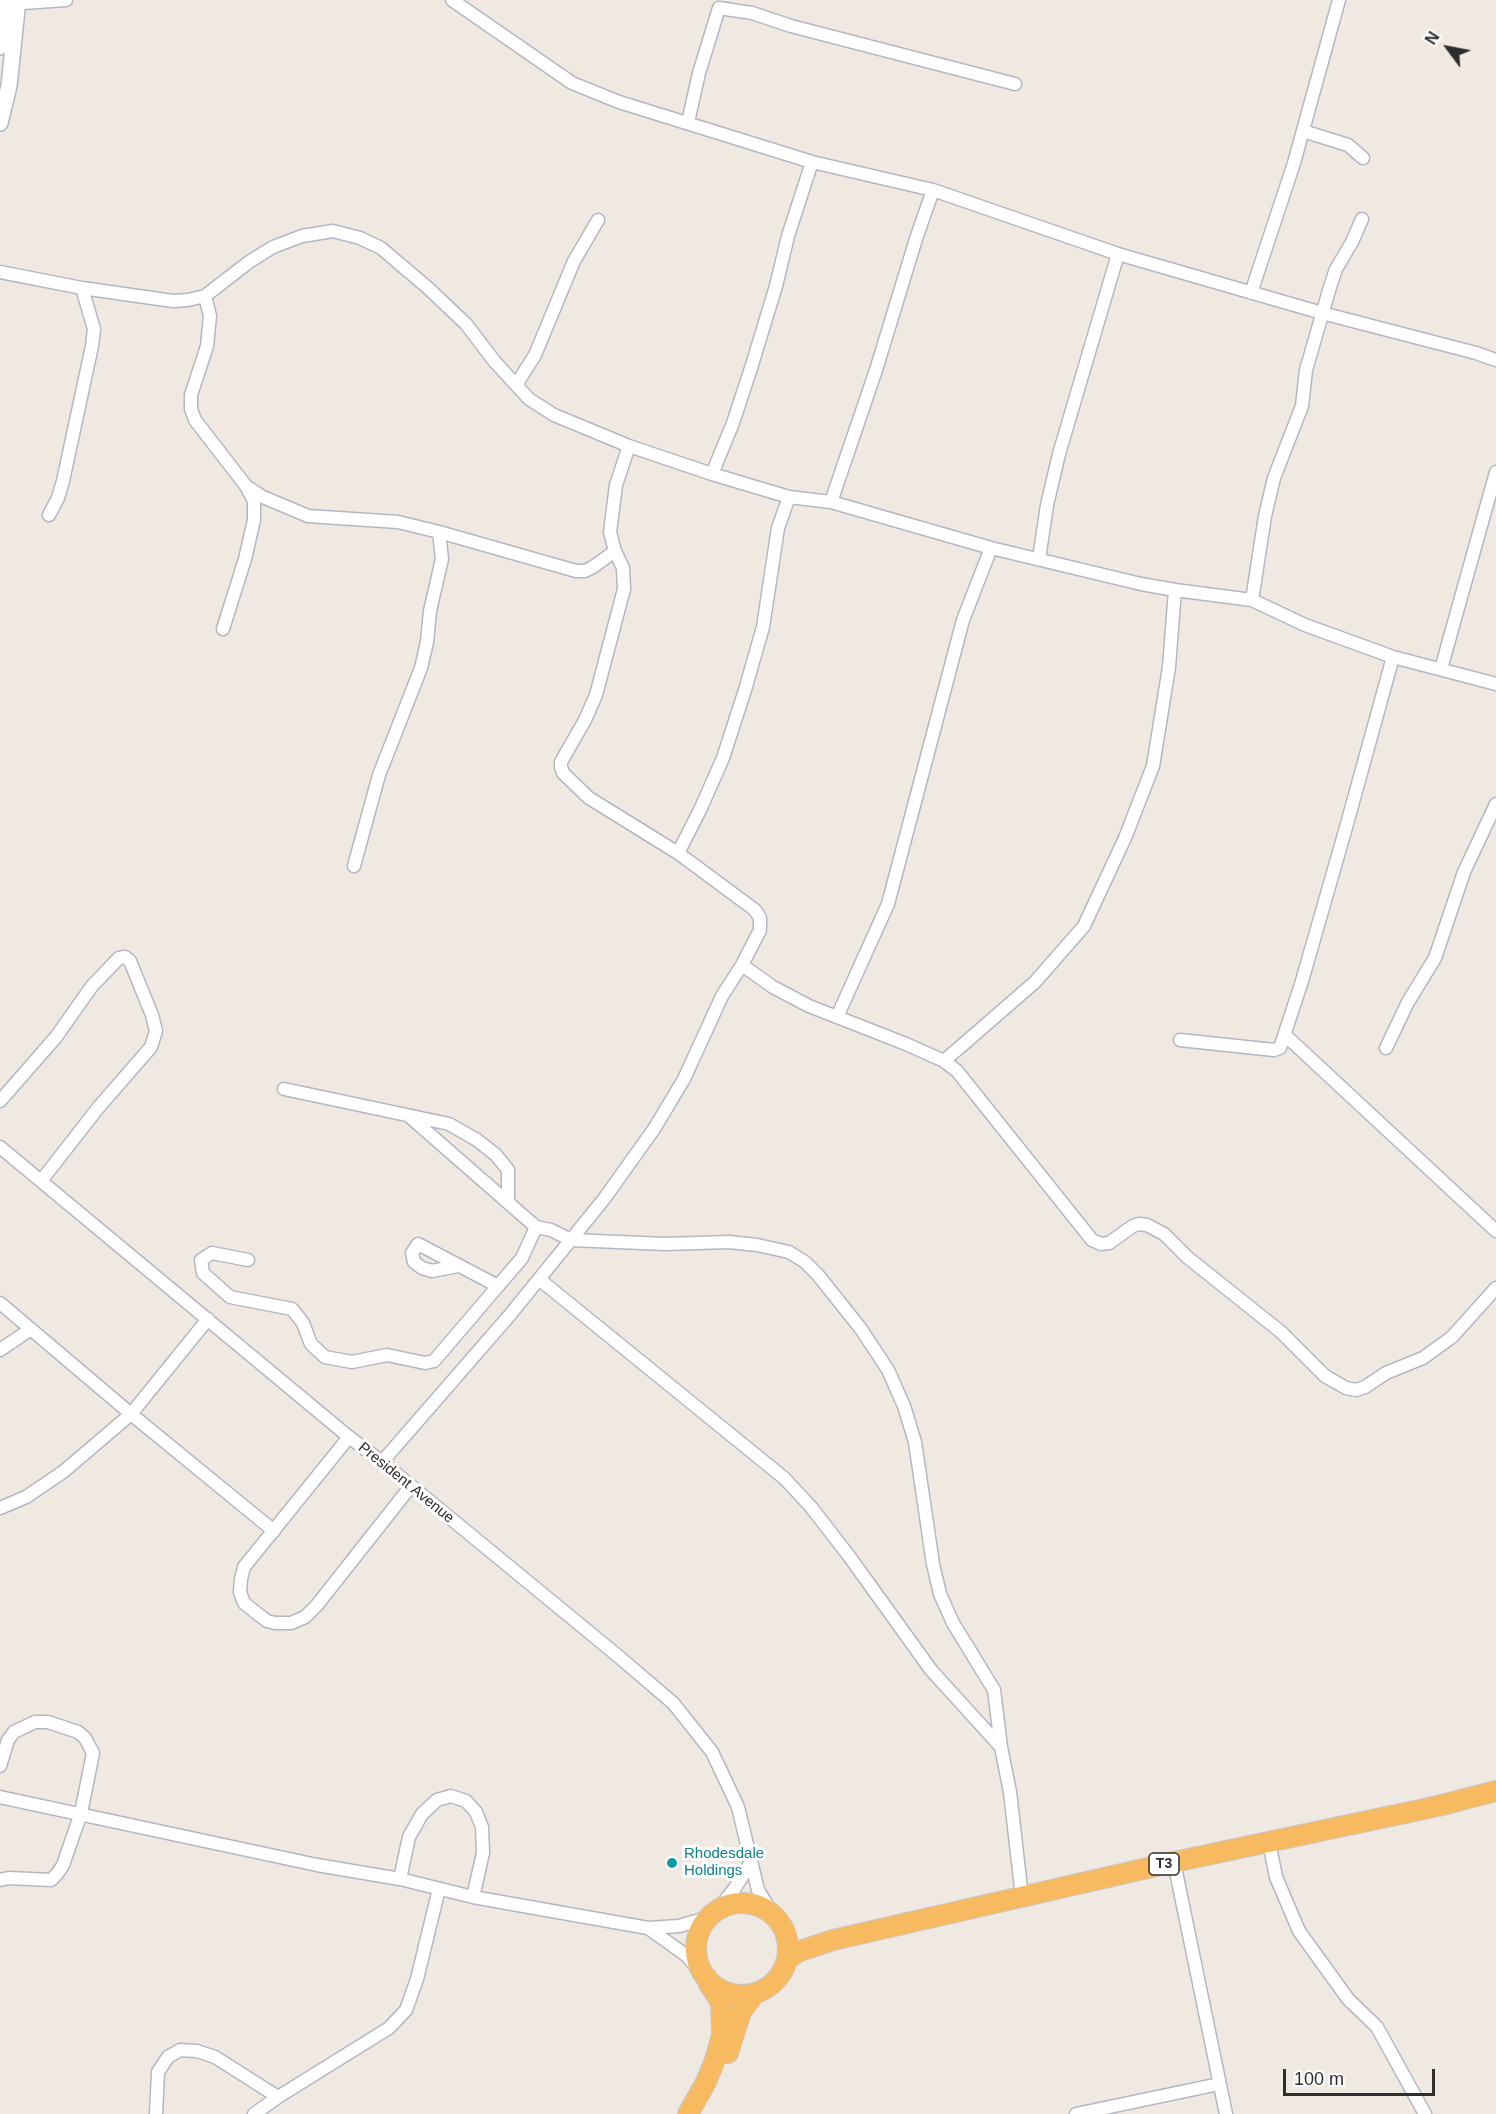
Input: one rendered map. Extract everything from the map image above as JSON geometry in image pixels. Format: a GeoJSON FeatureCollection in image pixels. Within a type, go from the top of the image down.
{"type":"FeatureCollection","features":[{"type":"Feature","properties":{"kind":"highway","name":"T3"},"geometry":{"type":"LineString","coordinates":[[787,1959],[800,1951],[833,1940],[1174,1862],[1438,1806],[1496,1791]]}},
{"type":"Feature","properties":{"kind":"highway","name":"T3"},"geometry":{"type":"LineString","coordinates":[[713,1913],[732,1903],[746,1902],[760,1905],[800,1932],[833,1940]]}},
{"type":"Feature","properties":{"kind":"highway"},"geometry":{"type":"LineString","coordinates":[[688,2114],[706,2082],[722,2035],[721,2003],[696,1959],[695,1944],[699,1931],[713,1913]]}},
{"type":"Feature","properties":{"kind":"highway"},"geometry":{"type":"LineString","coordinates":[[704,1976],[716,1988],[729,1994],[742,1995],[755,1993],[776,1980],[787,1959],[788,1945],[785,1932],[775,1916]]}},
{"type":"Feature","properties":{"kind":"highway"},"geometry":{"type":"LineString","coordinates":[[700,2114],[725,2063],[741,2012],[755,1993]]}},
{"type":"Feature","properties":{"kind":"street"},"geometry":{"type":"LineString","coordinates":[[11,2],[66,0]]}},
{"type":"Feature","properties":{"kind":"street"},"geometry":{"type":"LineString","coordinates":[[452,0],[572,83],[645,111],[688,122],[812,162],[933,190],[1118,254],[1322,314],[1496,360]]}},
{"type":"Feature","properties":{"kind":"street"},"geometry":{"type":"LineString","coordinates":[[1251,293],[1294,163],[1339,0]]}},
{"type":"Feature","properties":{"kind":"street"},"geometry":{"type":"LineString","coordinates":[[0,47],[11,2]]}},
{"type":"Feature","properties":{"kind":"street"},"geometry":{"type":"LineString","coordinates":[[0,123],[9,86],[11,2]]}},
{"type":"Feature","properties":{"kind":"street"},"geometry":{"type":"LineString","coordinates":[[688,122],[699,73],[719,4],[790,26],[1015,84]]}},
{"type":"Feature","properties":{"kind":"street"},"geometry":{"type":"LineString","coordinates":[[1303,131],[1340,141],[1363,158]]}},
{"type":"Feature","properties":{"kind":"street"},"geometry":{"type":"LineString","coordinates":[[712,474],[734,423],[812,162]]}},
{"type":"Feature","properties":{"kind":"street"},"geometry":{"type":"LineString","coordinates":[[831,502],[876,370],[912,248],[933,190]]}},
{"type":"Feature","properties":{"kind":"street"},"geometry":{"type":"LineString","coordinates":[[1252,600],[1265,516],[1274,478],[1302,406],[1306,370],[1336,268],[1352,242],[1362,219]]}},
{"type":"Feature","properties":{"kind":"street"},"geometry":{"type":"LineString","coordinates":[[516,385],[535,355],[574,261],[598,220]]}},
{"type":"Feature","properties":{"kind":"street"},"geometry":{"type":"LineString","coordinates":[[0,272],[82,288],[173,301],[205,296],[249,262],[273,247],[302,236],[333,231],[360,238],[381,248],[429,288],[466,324],[495,362],[529,399],[554,415],[629,446],[789,497],[831,502],[991,548],[1175,590],[1252,600],[1305,625],[1393,657],[1496,684]]}},
{"type":"Feature","properties":{"kind":"street"},"geometry":{"type":"LineString","coordinates":[[1039,559],[1047,505],[1059,454],[1118,254]]}},
{"type":"Feature","properties":{"kind":"street"},"geometry":{"type":"LineString","coordinates":[[49,515],[58,498],[63,481],[92,346],[94,329],[82,288]]}},
{"type":"Feature","properties":{"kind":"street"},"geometry":{"type":"LineString","coordinates":[[205,296],[210,316],[207,346],[191,395],[191,409],[195,420],[246,486],[254,501],[254,520],[245,558],[223,629]]}},
{"type":"Feature","properties":{"kind":"street"},"geometry":{"type":"LineString","coordinates":[[382,1462],[571,1240],[604,1199],[654,1129],[684,1079],[722,996],[742,965],[760,930],[760,918],[755,910],[678,853],[590,798],[563,773],[561,767],[561,762],[585,720],[596,695],[624,589],[623,568],[610,532],[616,485],[629,446]]}},
{"type":"Feature","properties":{"kind":"street"},"geometry":{"type":"LineString","coordinates":[[1441,669],[1496,472]]}},
{"type":"Feature","properties":{"kind":"street"},"geometry":{"type":"LineString","coordinates":[[246,486],[263,497],[308,516],[398,522],[576,572],[593,567],[615,551]]}},
{"type":"Feature","properties":{"kind":"street"},"geometry":{"type":"LineString","coordinates":[[678,853],[723,758],[745,690],[763,627],[778,528],[789,497]]}},
{"type":"Feature","properties":{"kind":"street"},"geometry":{"type":"LineString","coordinates":[[354,866],[379,775],[421,668],[442,559],[439,532]]}},
{"type":"Feature","properties":{"kind":"street"},"geometry":{"type":"LineString","coordinates":[[837,1017],[888,904],[963,620],[991,548]]}},
{"type":"Feature","properties":{"kind":"street"},"geometry":{"type":"LineString","coordinates":[[944,1061],[1035,982],[1084,926],[1125,838],[1153,766],[1169,667],[1175,590]]}},
{"type":"Feature","properties":{"kind":"street"},"geometry":{"type":"LineString","coordinates":[[1180,1040],[1274,1050],[1280,1048],[1345,831],[1393,657]]}},
{"type":"Feature","properties":{"kind":"street"},"geometry":{"type":"LineString","coordinates":[[1386,1048],[1408,1002],[1435,958],[1464,872],[1496,804]]}},
{"type":"Feature","properties":{"kind":"street"},"geometry":{"type":"LineString","coordinates":[[0,1101],[56,1037],[92,986],[119,958],[125,957],[130,962],[152,1015],[156,1031],[151,1047],[98,1108],[41,1181]]}},
{"type":"Feature","properties":{"kind":"street"},"geometry":{"type":"LineString","coordinates":[[742,965],[773,987],[809,1006],[944,1061],[957,1071],[1092,1240],[1101,1244],[1108,1243],[1132,1226],[1139,1224],[1147,1225],[1164,1234],[1186,1257],[1281,1332],[1324,1376],[1346,1389],[1356,1390],[1365,1387],[1386,1373],[1423,1358],[1452,1337],[1496,1288]]}},
{"type":"Feature","properties":{"kind":"street"},"geometry":{"type":"LineString","coordinates":[[1285,1035],[1496,1231]]}},
{"type":"Feature","properties":{"kind":"street"},"geometry":{"type":"LineString","coordinates":[[284,1089],[449,1125],[477,1140],[496,1155],[508,1170],[508,1202]]}},
{"type":"Feature","properties":{"kind":"street"},"geometry":{"type":"LineString","coordinates":[[408,1116],[536,1227],[551,1230],[571,1240],[665,1244],[729,1242],[758,1245],[789,1252],[806,1262],[861,1329],[888,1370],[904,1406],[915,1442],[933,1564],[940,1594],[953,1623],[994,1690],[1001,1747],[1010,1792],[1022,1897]]}},
{"type":"Feature","properties":{"kind":"street","name":"President Avenue"},"geometry":{"type":"LineString","coordinates":[[0,1148],[349,1437],[609,1648],[672,1703],[712,1752],[738,1807],[758,1890],[775,1916]]}},
{"type":"Feature","properties":{"kind":"street"},"geometry":{"type":"LineString","coordinates":[[248,1260],[212,1253],[201,1260],[203,1273],[217,1288],[230,1297],[292,1309],[303,1323],[312,1344],[325,1357],[352,1362],[387,1355],[425,1363],[434,1361],[522,1258],[536,1227]]}},
{"type":"Feature","properties":{"kind":"street"},"geometry":{"type":"LineString","coordinates":[[458,1266],[498,1286]]}},
{"type":"Feature","properties":{"kind":"street"},"geometry":{"type":"LineString","coordinates":[[539,1279],[784,1478],[811,1507],[849,1556],[931,1670],[1001,1747]]}},
{"type":"Feature","properties":{"kind":"street"},"geometry":{"type":"LineString","coordinates":[[0,1303],[274,1531]]}},
{"type":"Feature","properties":{"kind":"street"},"geometry":{"type":"LineString","coordinates":[[0,1508],[26,1497],[63,1472],[131,1414],[208,1319]]}},
{"type":"Feature","properties":{"kind":"street"},"geometry":{"type":"LineString","coordinates":[[0,1350],[31,1329]]}},
{"type":"Feature","properties":{"kind":"street"},"geometry":{"type":"LineString","coordinates":[[349,1437],[244,1567],[240,1592],[244,1603],[267,1621],[275,1623],[291,1623],[305,1617],[411,1486]]}},
{"type":"Feature","properties":{"kind":"street"},"geometry":{"type":"LineString","coordinates":[[0,1766],[8,1740],[14,1732],[34,1722],[48,1722],[78,1732],[85,1738],[93,1754],[81,1814],[63,1865],[51,1880],[9,1878],[0,1880]]}},
{"type":"Feature","properties":{"kind":"street"},"geometry":{"type":"LineString","coordinates":[[400,1879],[409,1837],[422,1814],[437,1800],[452,1796],[466,1801],[476,1812],[482,1827],[483,1853],[473,1897]]}},
{"type":"Feature","properties":{"kind":"street"},"geometry":{"type":"LineString","coordinates":[[0,1797],[317,1864],[400,1879],[473,1897],[648,1928],[679,1926],[713,1913],[735,1888],[751,1862]]}},
{"type":"Feature","properties":{"kind":"street"},"geometry":{"type":"LineString","coordinates":[[1269,1842],[1276,1877],[1299,1931],[1348,1999],[1377,2027],[1425,2114]]}},
{"type":"Feature","properties":{"kind":"street"},"geometry":{"type":"LineString","coordinates":[[1174,1862],[1226,2114]]}},
{"type":"Feature","properties":{"kind":"street"},"geometry":{"type":"LineString","coordinates":[[254,2114],[389,2028],[406,2010],[417,1979],[439,1889]]}},
{"type":"Feature","properties":{"kind":"street"},"geometry":{"type":"LineString","coordinates":[[648,1928],[679,1950],[704,1976]]}},
{"type":"Feature","properties":{"kind":"street"},"geometry":{"type":"LineString","coordinates":[[156,2114],[158,2072],[168,2057],[180,2050],[197,2051],[215,2056],[278,2097]]}},
{"type":"Feature","properties":{"kind":"street"},"geometry":{"type":"LineString","coordinates":[[1076,2114],[1219,2084]]}},
{"type":"Feature","properties":{"kind":"place","name":"Rhodesdale Holdings"},"geometry":{"type":"Point","coordinates":[672,1863]}}]}
